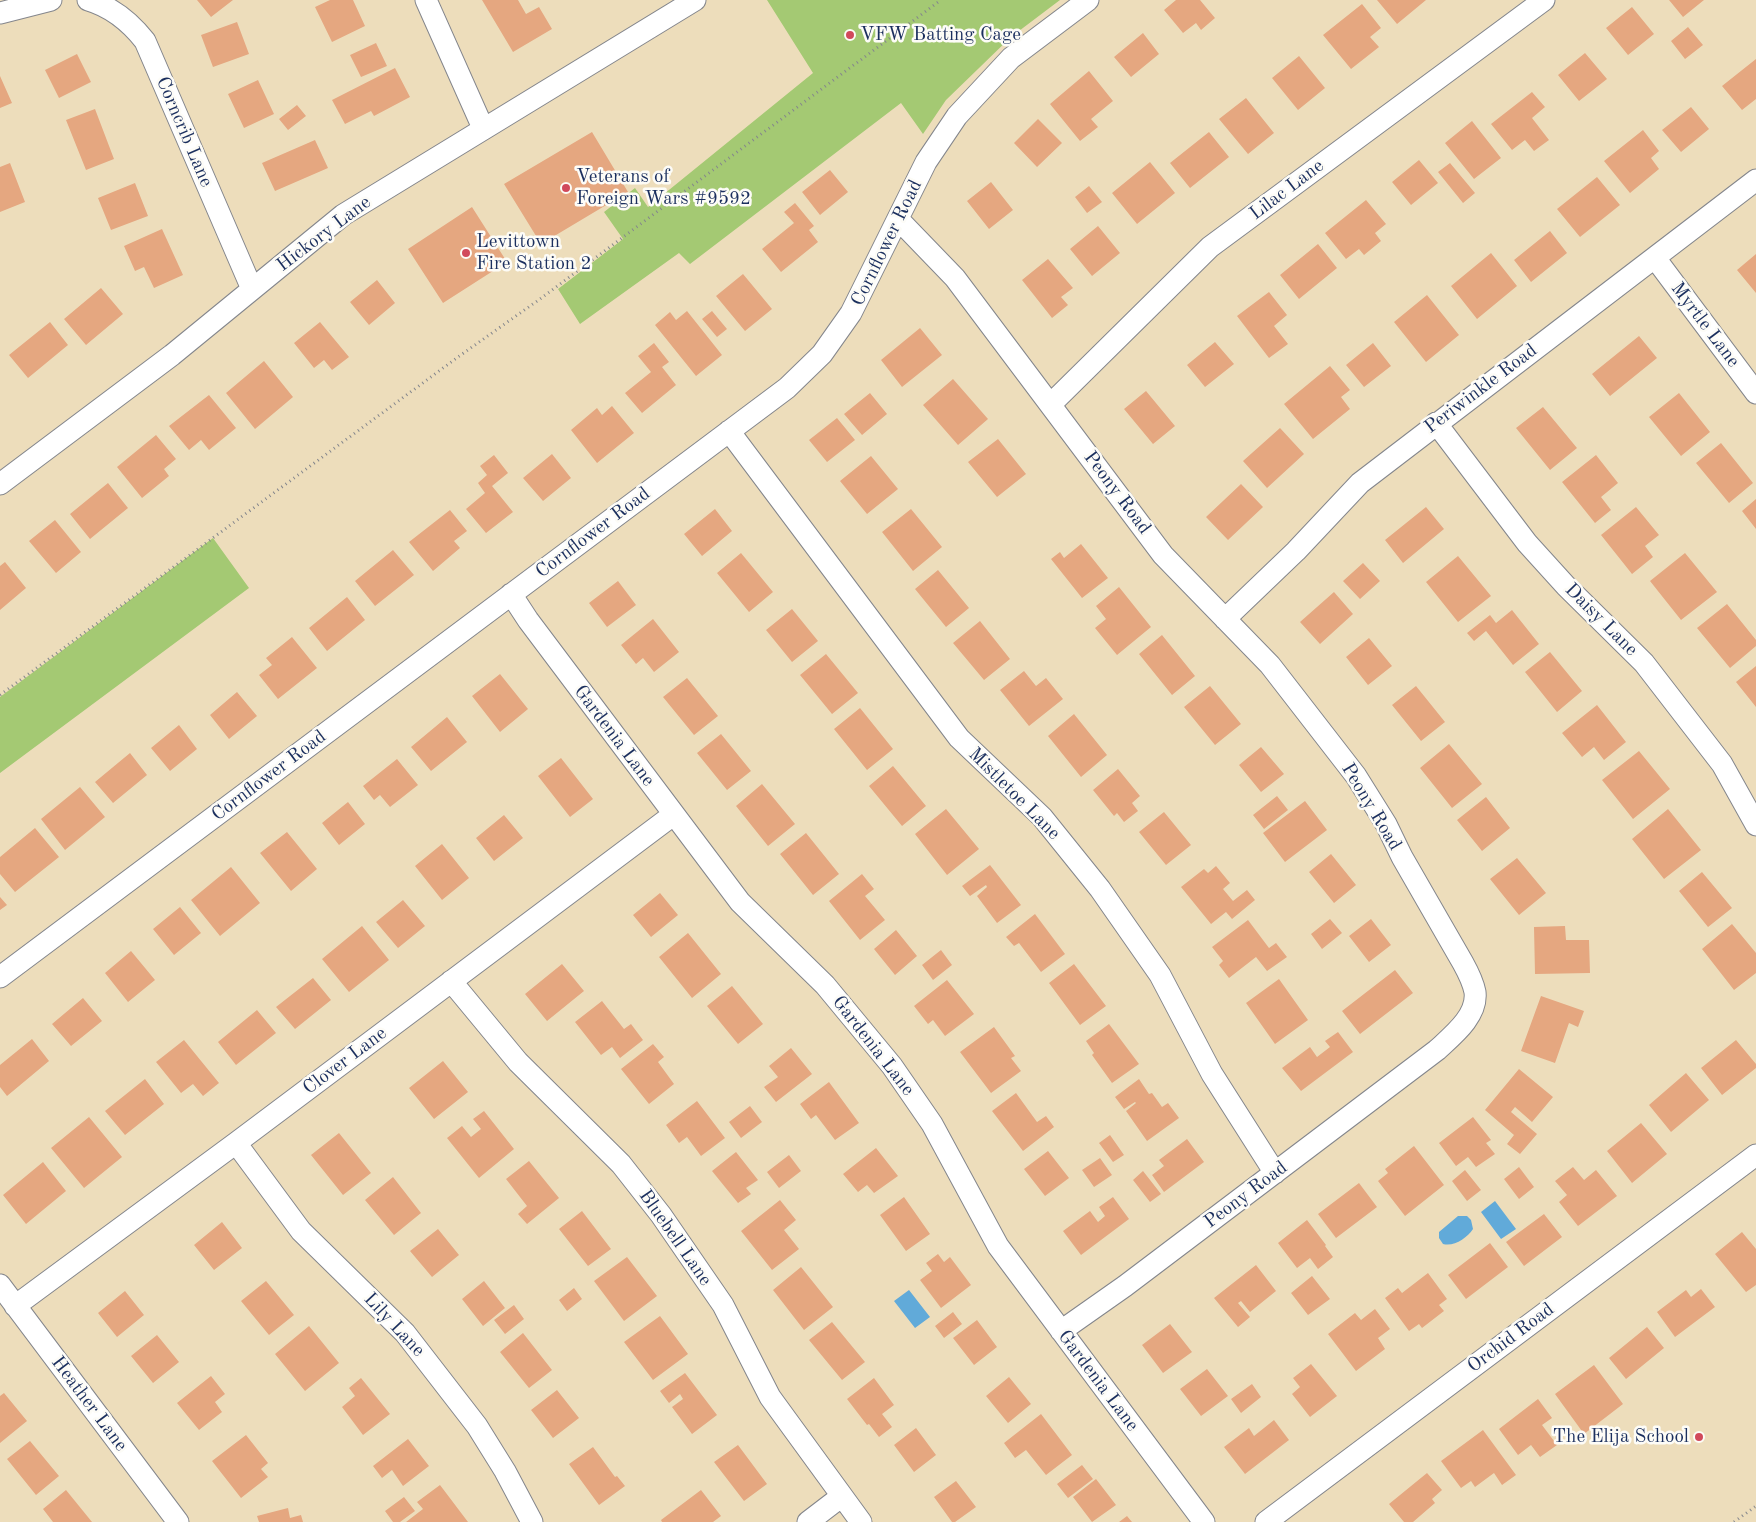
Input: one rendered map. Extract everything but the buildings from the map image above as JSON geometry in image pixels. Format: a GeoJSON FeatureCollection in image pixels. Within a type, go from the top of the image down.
{"type":"FeatureCollection","features":[{"type":"Feature","properties":{"kind":"street"},"geometry":{"type":"LineString","coordinates":[[0,13],[51,0]]}},
{"type":"Feature","properties":{"kind":"street","name":"Corncrib Lane"},"geometry":{"type":"LineString","coordinates":[[88,0],[103,4],[132,24],[145,40],[252,289]]}},
{"type":"Feature","properties":{"kind":"street"},"geometry":{"type":"LineString","coordinates":[[426,0],[483,128]]}},
{"type":"Feature","properties":{"kind":"street","name":"Hickory Lane"},"geometry":{"type":"LineString","coordinates":[[0,484],[172,355],[343,214],[695,0]]}},
{"type":"Feature","properties":{"kind":"street","name":"Cornflower Road"},"geometry":{"type":"LineString","coordinates":[[0,977],[787,388],[822,354],[851,314],[926,162],[957,116],[1011,58],[1088,0]]}},
{"type":"Feature","properties":{"kind":"street","name":"Lilac Lane"},"geometry":{"type":"LineString","coordinates":[[1051,404],[1210,247],[1544,0]]}},
{"type":"Feature","properties":{"kind":"street","name":"Periwinkle Road"},"geometry":{"type":"LineString","coordinates":[[1225,619],[1296,550],[1360,483],[1756,180]]}},
{"type":"Feature","properties":{"kind":"street","name":"Peony Road"},"geometry":{"type":"LineString","coordinates":[[899,220],[955,278],[1162,555],[1270,665],[1356,776],[1386,824],[1402,857],[1463,963],[1471,979],[1475,994],[1475,1003],[1469,1015],[1455,1034],[1437,1050],[1125,1286],[1060,1331]]}},
{"type":"Feature","properties":{"kind":"street","name":"Myrtle Lane"},"geometry":{"type":"LineString","coordinates":[[1655,258],[1756,393]]}},
{"type":"Feature","properties":{"kind":"street","name":"Daisy Lane"},"geometry":{"type":"LineString","coordinates":[[1436,423],[1527,543],[1566,586],[1644,663],[1722,764],[1756,825]]}},
{"type":"Feature","properties":{"kind":"street","name":"Mistletoe Lane"},"geometry":{"type":"LineString","coordinates":[[729,431],[959,738],[1042,817],[1100,888],[1160,975],[1212,1074],[1275,1172]]}},
{"type":"Feature","properties":{"kind":"street","name":"Gardenia Lane"},"geometry":{"type":"LineString","coordinates":[[511,594],[528,620],[740,902],[825,985],[892,1066],[932,1124],[998,1246],[1204,1522]]}},
{"type":"Feature","properties":{"kind":"street","name":"Clover Lane"},"geometry":{"type":"LineString","coordinates":[[15,1306],[236,1143],[673,815]]}},
{"type":"Feature","properties":{"kind":"street","name":"Bluebell Lane"},"geometry":{"type":"LineString","coordinates":[[451,981],[518,1062],[621,1164],[661,1214],[723,1305],[770,1397],[861,1522]]}},
{"type":"Feature","properties":{"kind":"street","name":"Lily Lane"},"geometry":{"type":"LineString","coordinates":[[236,1143],[301,1231],[405,1333],[477,1426],[505,1471],[532,1522]]}},
{"type":"Feature","properties":{"kind":"street","name":"Orchid Road"},"geometry":{"type":"LineString","coordinates":[[1266,1522],[1755,1157]]}},
{"type":"Feature","properties":{"kind":"street","name":"Heather Lane"},"geometry":{"type":"LineString","coordinates":[[0,1285],[178,1522]]}},
{"type":"Feature","properties":{"kind":"street"},"geometry":{"type":"LineString","coordinates":[[808,1522],[842,1496]]}},
{"type":"Feature","properties":{"kind":"path"},"geometry":{"type":"LineString","coordinates":[[0,695],[450,362],[540,299],[941,0]]}},
{"type":"Feature","properties":{"kind":"path"},"geometry":{"type":"LineString","coordinates":[[1734,1522],[1756,1506]]}},
{"type":"Feature","properties":{"kind":"green space"},"geometry":{"type":"Polygon","coordinates":[[[767,0],[1060,0],[1011,37],[946,100],[923,134],[901,103],[690,264],[679,253],[580,324],[558,289],[623,239],[604,212],[635,188],[648,207],[813,73],[767,0]]]}},
{"type":"Feature","properties":{"kind":"green space"},"geometry":{"type":"Polygon","coordinates":[[[213,538],[249,588],[0,773],[0,697],[213,538]]]}},
{"type":"Feature","properties":{"kind":"water"},"geometry":{"type":"Polygon","coordinates":[[[1495,1201],[1516,1229],[1501,1239],[1481,1212],[1495,1201]]]}},
{"type":"Feature","properties":{"kind":"water"},"geometry":{"type":"Polygon","coordinates":[[[1458,1216],[1467,1216],[1471,1220],[1473,1229],[1460,1241],[1447,1245],[1443,1244],[1439,1238],[1439,1232],[1458,1216]]]}},
{"type":"Feature","properties":{"kind":"water"},"geometry":{"type":"Polygon","coordinates":[[[909,1290],[930,1317],[915,1328],[894,1301],[909,1290]]]}},
{"type":"Feature","properties":{"kind":"place","name":"VFW Batting Cage"},"geometry":{"type":"Point","coordinates":[850,35]}},
{"type":"Feature","properties":{"kind":"place","name":"Veterans of Foreign Wars #9592"},"geometry":{"type":"Point","coordinates":[566,188]}},
{"type":"Feature","properties":{"kind":"place","name":"Levittown Fire Station 2"},"geometry":{"type":"Point","coordinates":[466,253]}},
{"type":"Feature","properties":{"kind":"place","name":"The Elija School"},"geometry":{"type":"Point","coordinates":[1699,1437]}}]}
